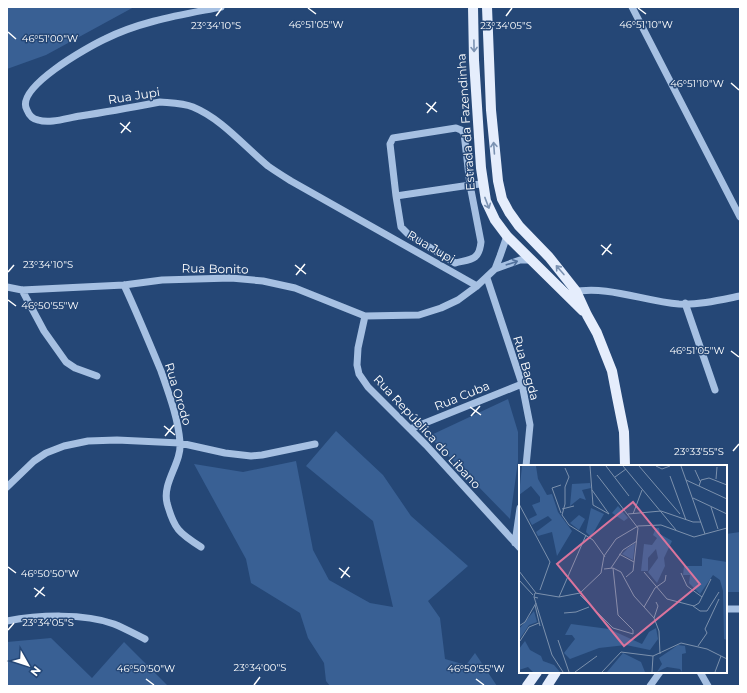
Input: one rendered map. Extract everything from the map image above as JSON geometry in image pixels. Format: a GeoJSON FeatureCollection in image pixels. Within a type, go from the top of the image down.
{"type":"FeatureCollection","features":[{"type":"Feature","properties":{"kind":"main road","name":"Estrada da Fazendinha"},"geometry":{"type":"LineString","coordinates":[[473,7],[474,60],[482,184],[486,201],[495,220],[507,236],[587,315]]}},
{"type":"Feature","properties":{"kind":"main road","name":"Estrada da Fazendinha"},"geometry":{"type":"LineString","coordinates":[[487,7],[491,110],[498,181],[502,199],[509,212],[520,226],[549,257],[576,291],[597,332],[612,371],[624,432],[624,465]]}},
{"type":"Feature","properties":{"kind":"main road"},"geometry":{"type":"LineString","coordinates":[[528,686],[536,673]]}},
{"type":"Feature","properties":{"kind":"main road"},"geometry":{"type":"LineString","coordinates":[[547,686],[555,673]]}},
{"type":"Feature","properties":{"kind":"street","name":"Rua Jupi"},"geometry":{"type":"LineString","coordinates":[[221,7],[150,22],[129,28],[104,39],[53,71],[36,85],[26,99],[24,105],[32,118],[45,121],[160,102],[176,103],[192,107],[207,114],[228,130],[269,167],[291,181],[477,286]]}},
{"type":"Feature","properties":{"kind":"street"},"geometry":{"type":"LineString","coordinates":[[632,7],[740,217]]}},
{"type":"Feature","properties":{"kind":"street"},"geometry":{"type":"LineString","coordinates":[[456,128],[460,130],[464,134],[470,185],[481,242],[480,252],[475,258],[455,263],[404,231],[401,227],[390,144],[393,138],[456,128]]}},
{"type":"Feature","properties":{"kind":"street"},"geometry":{"type":"LineString","coordinates":[[396,196],[482,184]]}},
{"type":"Feature","properties":{"kind":"street"},"geometry":{"type":"LineString","coordinates":[[495,269],[507,236]]}},
{"type":"Feature","properties":{"kind":"street"},"geometry":{"type":"LineString","coordinates":[[495,269],[520,260],[531,260]]}},
{"type":"Feature","properties":{"kind":"street","name":"Rua Bonito"},"geometry":{"type":"LineString","coordinates":[[7,287],[22,290],[124,285],[162,280],[224,278],[263,282],[295,288],[365,316],[419,314],[441,308],[458,300],[487,278],[495,269]]}},
{"type":"Feature","properties":{"kind":"street","name":"Rua Bagda"},"geometry":{"type":"LineString","coordinates":[[487,278],[522,384],[530,426],[526,465]]}},
{"type":"Feature","properties":{"kind":"street","name":"Rua Orodo"},"geometry":{"type":"LineString","coordinates":[[124,285],[147,336],[170,396],[180,443],[178,458],[166,492],[166,501],[176,527],[182,535],[201,547]]}},
{"type":"Feature","properties":{"kind":"street"},"geometry":{"type":"LineString","coordinates":[[22,290],[44,330],[66,362],[75,368],[97,376]]}},
{"type":"Feature","properties":{"kind":"street"},"geometry":{"type":"LineString","coordinates":[[565,293],[576,291],[605,291],[680,304],[714,301],[740,296]]}},
{"type":"Feature","properties":{"kind":"street"},"geometry":{"type":"LineString","coordinates":[[685,303],[715,390]]}},
{"type":"Feature","properties":{"kind":"street","name":"Rua República do Libano"},"geometry":{"type":"LineString","coordinates":[[365,316],[356,365],[359,374],[378,398],[410,428],[517,546]]}},
{"type":"Feature","properties":{"kind":"street","name":"Rua Cuba"},"geometry":{"type":"LineString","coordinates":[[410,428],[522,384]]}},
{"type":"Feature","properties":{"kind":"street"},"geometry":{"type":"LineString","coordinates":[[7,487],[34,461],[46,453],[64,446],[88,441],[117,440],[180,443],[225,453],[251,456],[315,444]]}},
{"type":"Feature","properties":{"kind":"street"},"geometry":{"type":"LineString","coordinates":[[517,546],[519,521]]}},
{"type":"Feature","properties":{"kind":"street"},"geometry":{"type":"LineString","coordinates":[[727,609],[740,609]]}},
{"type":"Feature","properties":{"kind":"street"},"geometry":{"type":"LineString","coordinates":[[7,620],[33,616],[86,618],[113,624],[144,639]]}},
{"type":"Feature","properties":{"kind":"street"},"geometry":{"type":"LineString","coordinates":[[650,686],[659,673]]}},
{"type":"Feature","properties":{"kind":"street"},"geometry":{"type":"LineString","coordinates":[[701,673],[708,686]]}},
{"type":"Feature","properties":{"kind":"shaded area"},"geometry":{"type":"Polygon","coordinates":[[[7,7],[134,7],[46,55],[7,69],[7,7]]]}},
{"type":"Feature","properties":{"kind":"shaded area"},"geometry":{"type":"Polygon","coordinates":[[[508,399],[518,432],[518,461],[510,519],[429,436],[508,399]]]}},
{"type":"Feature","properties":{"kind":"shaded area"},"geometry":{"type":"Polygon","coordinates":[[[336,431],[383,475],[411,516],[468,566],[428,601],[440,618],[445,659],[466,665],[475,653],[497,686],[330,686],[326,681],[324,663],[308,638],[300,613],[251,583],[246,559],[194,464],[243,472],[296,461],[313,550],[329,580],[370,603],[393,607],[373,521],[306,466],[336,431]]]}},
{"type":"Feature","properties":{"kind":"shaded area"},"geometry":{"type":"Polygon","coordinates":[[[740,532],[740,592],[727,592],[727,534],[740,532]]]}},
{"type":"Feature","properties":{"kind":"shaded area"},"geometry":{"type":"Polygon","coordinates":[[[51,638],[92,678],[124,642],[168,686],[7,686],[7,642],[51,638]]]}}]}
